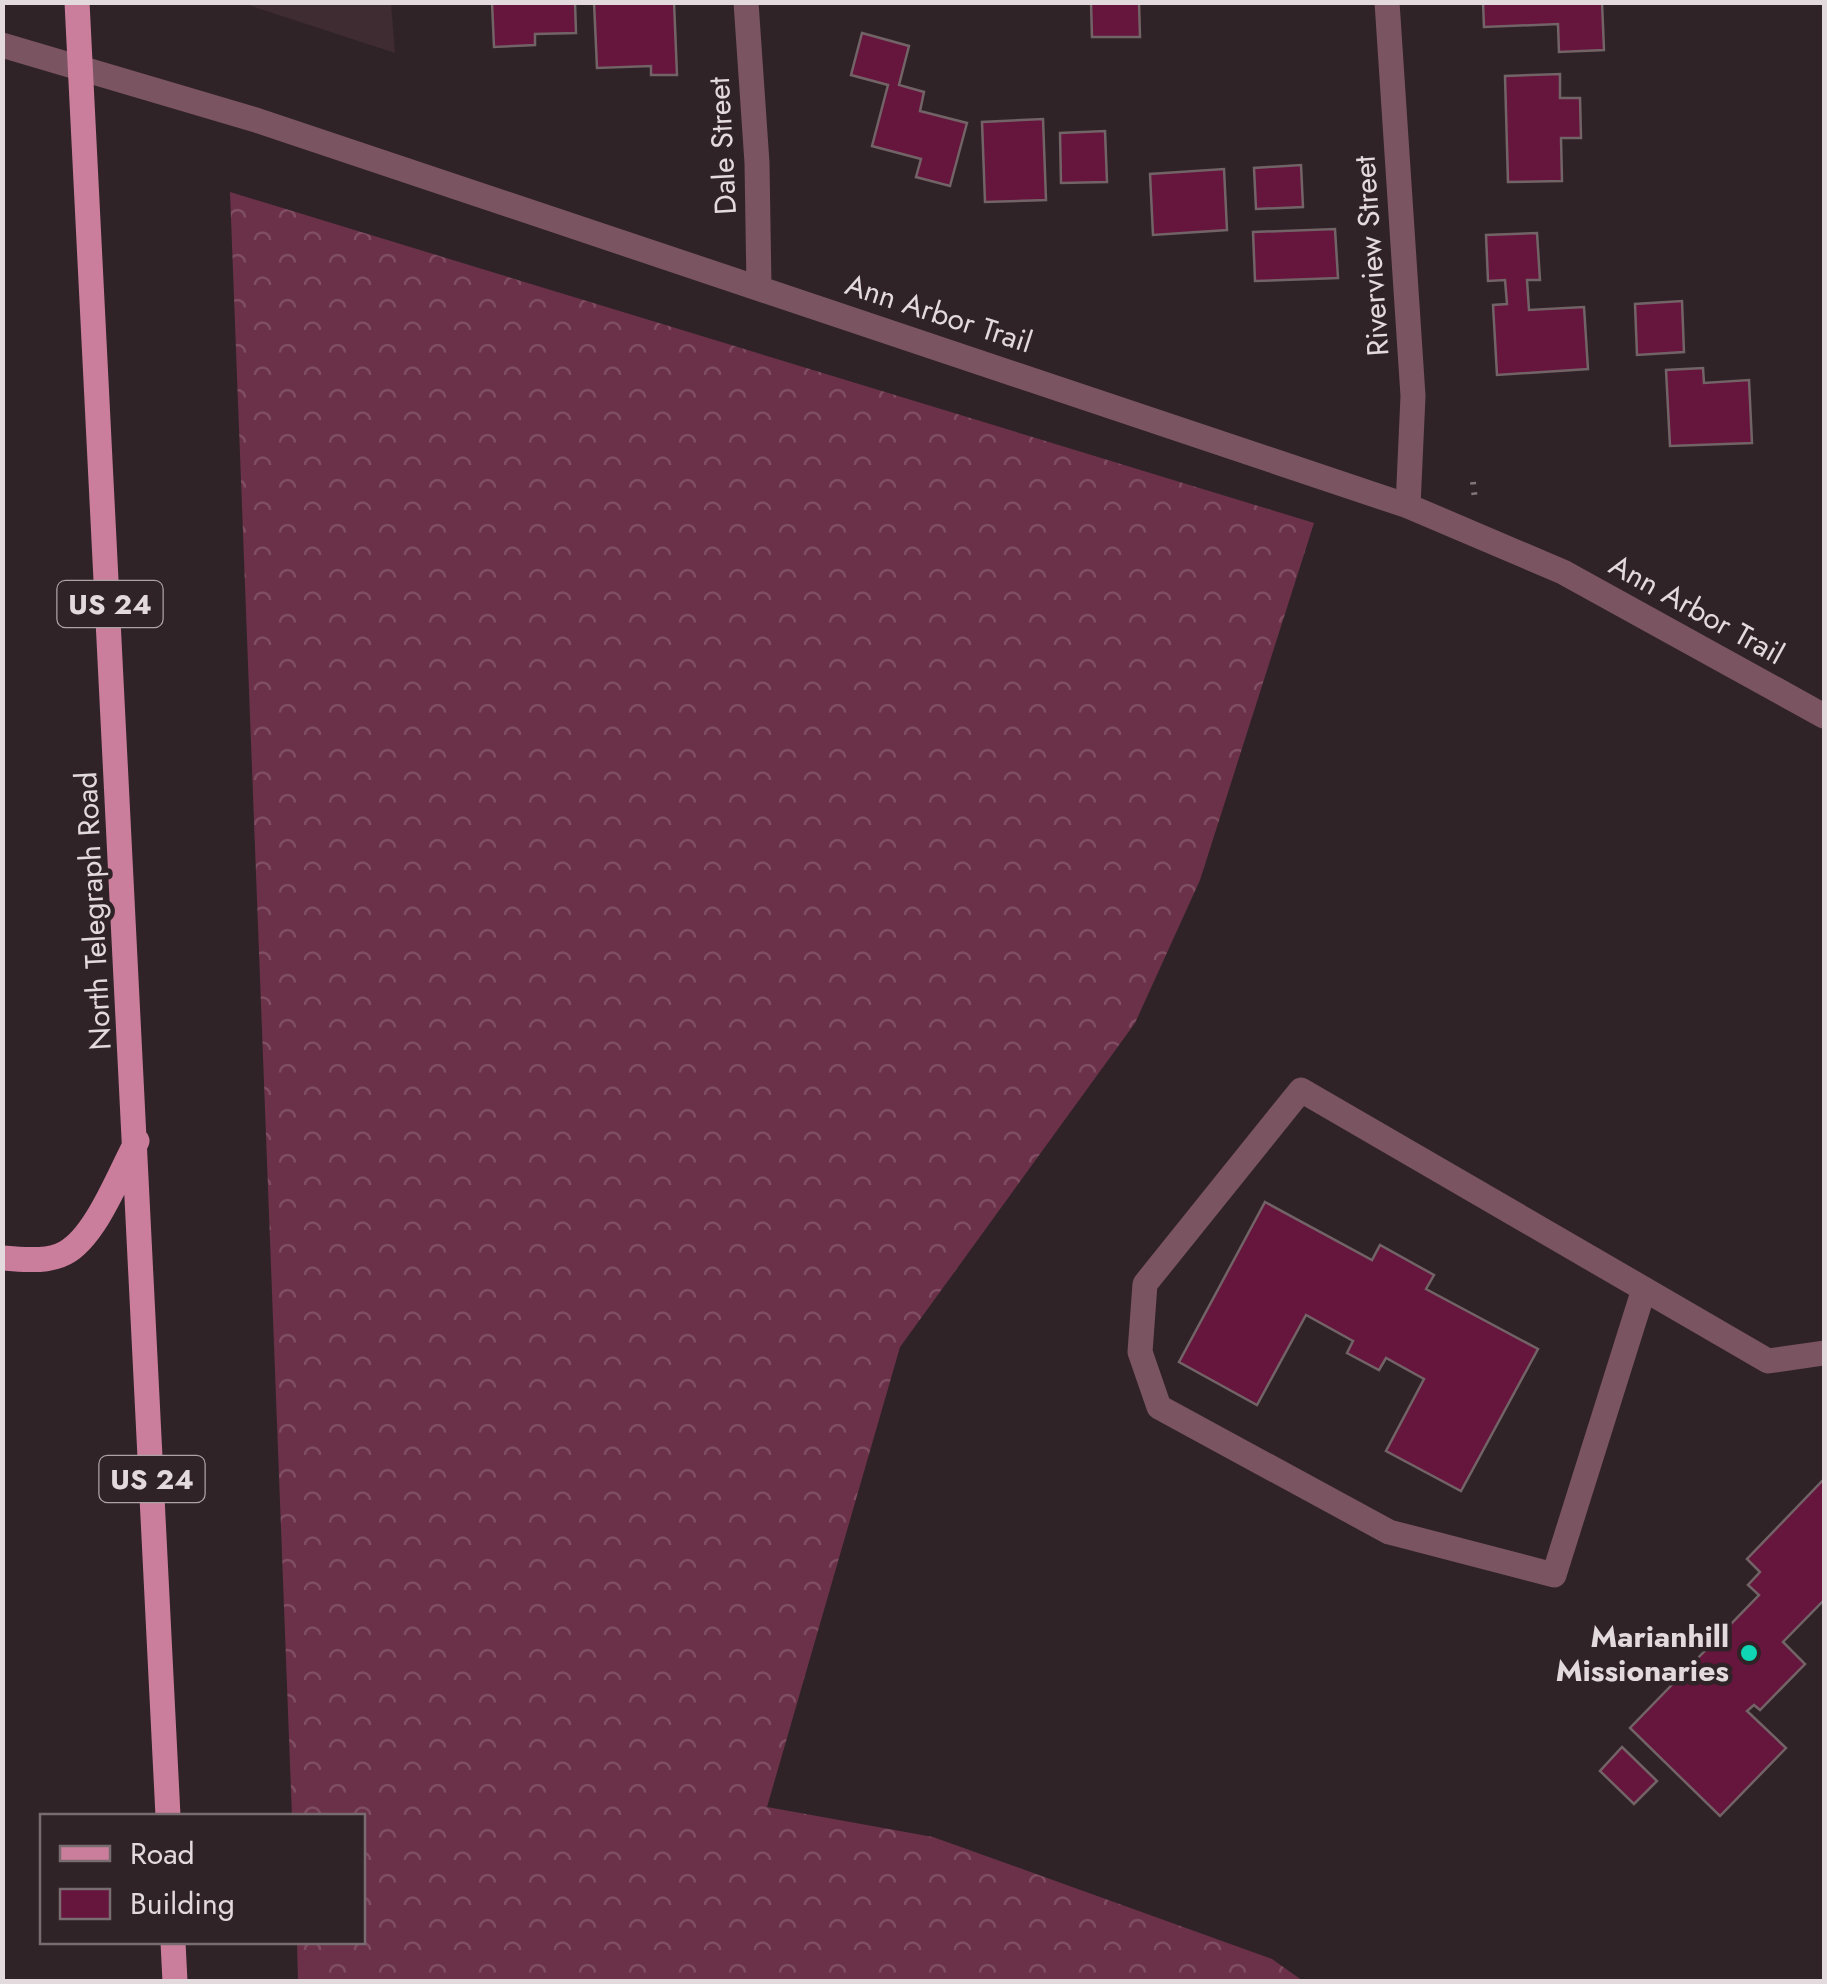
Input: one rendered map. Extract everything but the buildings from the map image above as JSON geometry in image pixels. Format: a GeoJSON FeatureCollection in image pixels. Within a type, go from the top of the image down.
{"type":"FeatureCollection","features":[{"type":"Feature","properties":{"kind":"main road","name":"North Telegraph Road"},"geometry":{"type":"LineString","coordinates":[[77,2],[168,1814]]}},
{"type":"Feature","properties":{"kind":"main road"},"geometry":{"type":"LineString","coordinates":[[2,1258],[41,1260],[64,1254],[86,1237],[137,1141]]}},
{"type":"Feature","properties":{"kind":"main road"},"geometry":{"type":"LineString","coordinates":[[174,1944],[175,1982]]}},
{"type":"Feature","properties":{"kind":"street","name":"Dale Street"},"geometry":{"type":"LineString","coordinates":[[746,2],[759,287]]}},
{"type":"Feature","properties":{"kind":"street","name":"Riverview Street"},"geometry":{"type":"LineString","coordinates":[[1387,2],[1413,396],[1408,506]]}},
{"type":"Feature","properties":{"kind":"street","name":"Ann Arbor Trail"},"geometry":{"type":"LineString","coordinates":[[2,45],[82,67],[759,287],[1408,506],[1563,572],[1824,716]]}},
{"type":"Feature","properties":{"kind":"street"},"geometry":{"type":"LineString","coordinates":[[1644,1289],[1554,1575],[1389,1532],[1159,1408],[1140,1352],[1145,1284],[1302,1090],[1768,1361],[1824,1353]]}},
{"type":"Feature","properties":{"kind":"shaded area"},"geometry":{"type":"Polygon","coordinates":[[[242,3],[391,3],[395,53],[242,3]]]}},
{"type":"Feature","properties":{"kind":"green space"},"geometry":{"type":"Polygon","coordinates":[[[230,192],[1314,523],[1200,880],[1135,1023],[900,1347],[767,1807],[933,1837],[1272,1959],[1303,1981],[298,1981],[297,1944],[365,1944],[365,1814],[292,1814],[230,192]]]}},
{"type":"Feature","properties":{"kind":"place","name":"Marianhill Missionaries"},"geometry":{"type":"Point","coordinates":[1749,1653]}}]}
